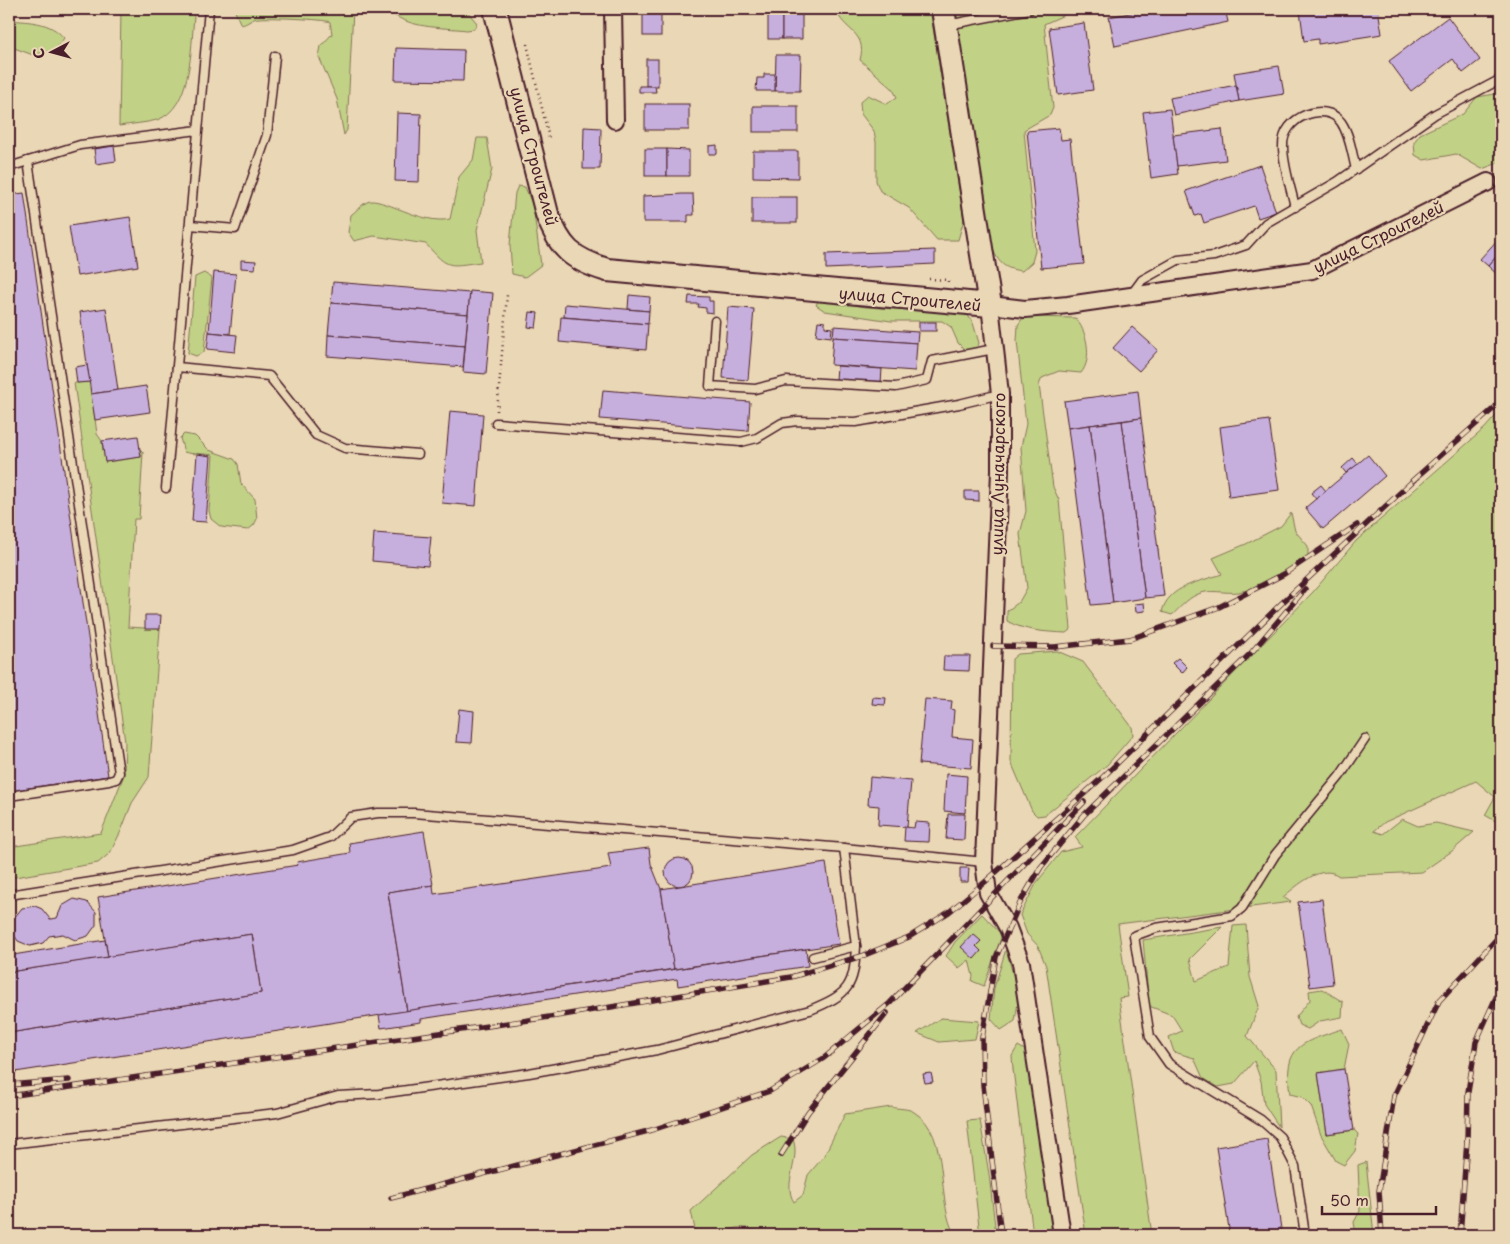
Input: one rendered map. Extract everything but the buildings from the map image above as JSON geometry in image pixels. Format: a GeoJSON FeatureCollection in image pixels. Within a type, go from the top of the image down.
{"type":"FeatureCollection","features":[{"type":"Feature","properties":{"kind":"main road","name":"улица Строителей"},"geometry":{"type":"LineString","coordinates":[[495,9],[547,214],[562,244],[576,259],[607,270],[990,305]]}},
{"type":"Feature","properties":{"kind":"main road","name":"улица Луначарского"},"geometry":{"type":"LineString","coordinates":[[944,17],[990,305]]}},
{"type":"Feature","properties":{"kind":"street"},"geometry":{"type":"LineString","coordinates":[[613,9],[615,120]]}},
{"type":"Feature","properties":{"kind":"street","name":"улица Строителей"},"geometry":{"type":"LineString","coordinates":[[990,305],[1025,309],[1130,297],[1312,270],[1488,182]]}},
{"type":"Feature","properties":{"kind":"street","name":"улица Луначарского"},"geometry":{"type":"LineString","coordinates":[[990,305],[1000,394],[1000,471],[984,862],[985,882],[988,893],[1008,928],[1021,963],[1062,1235]]}},
{"type":"Feature","properties":{"kind":"lane"},"geometry":{"type":"LineString","coordinates":[[166,488],[210,9]]}},
{"type":"Feature","properties":{"kind":"lane"},"geometry":{"type":"LineString","coordinates":[[944,17],[1030,9]]}},
{"type":"Feature","properties":{"kind":"lane"},"geometry":{"type":"LineString","coordinates":[[190,225],[234,228],[267,135],[275,56]]}},
{"type":"Feature","properties":{"kind":"lane"},"geometry":{"type":"LineString","coordinates":[[1130,297],[1142,280],[1178,260],[1214,256],[1246,245],[1266,223],[1356,169],[1435,114],[1501,79]]}},
{"type":"Feature","properties":{"kind":"lane"},"geometry":{"type":"LineString","coordinates":[[1295,206],[1282,146],[1285,132],[1293,121],[1302,116],[1319,113],[1334,116],[1341,122],[1348,137],[1356,169]]}},
{"type":"Feature","properties":{"kind":"lane"},"geometry":{"type":"LineString","coordinates":[[9,167],[80,145],[198,130]]}},
{"type":"Feature","properties":{"kind":"lane"},"geometry":{"type":"LineString","coordinates":[[9,796],[109,781],[116,779],[118,773],[28,161]]}},
{"type":"Feature","properties":{"kind":"lane"},"geometry":{"type":"LineString","coordinates":[[715,322],[710,386],[755,388],[786,381],[896,387],[927,380],[932,362],[994,349]]}},
{"type":"Feature","properties":{"kind":"lane"},"geometry":{"type":"LineString","coordinates":[[177,367],[269,376],[316,435],[345,448],[418,454]]}},
{"type":"Feature","properties":{"kind":"lane"},"geometry":{"type":"LineString","coordinates":[[496,423],[741,442],[757,438],[782,423],[797,421],[856,422],[959,404],[1000,394]]}},
{"type":"Feature","properties":{"kind":"lane"},"geometry":{"type":"LineString","coordinates":[[1305,1235],[1295,1166],[1280,1137],[1262,1120],[1169,1064],[1150,1037],[1134,936],[1156,928],[1232,916],[1242,908],[1275,855],[1340,776],[1365,739]]}},
{"type":"Feature","properties":{"kind":"lane"},"geometry":{"type":"LineString","coordinates":[[9,895],[293,850],[330,837],[351,818],[378,813],[414,813],[844,848],[984,862]]}},
{"type":"Feature","properties":{"kind":"lane"},"geometry":{"type":"LineString","coordinates":[[9,1144],[277,1113],[338,1096],[379,1094],[519,1075],[657,1050],[810,1010],[828,1003],[841,995],[851,983],[856,946],[844,848]]}},
{"type":"Feature","properties":{"kind":"lane"},"geometry":{"type":"LineString","coordinates":[[814,957],[856,946]]}},
{"type":"Feature","properties":{"kind":"path"},"geometry":{"type":"LineString","coordinates":[[527,44],[551,147]]}},
{"type":"Feature","properties":{"kind":"path"},"geometry":{"type":"LineString","coordinates":[[926,279],[948,280],[951,301]]}},
{"type":"Feature","properties":{"kind":"path"},"geometry":{"type":"LineString","coordinates":[[496,423],[507,295]]}},
{"type":"Feature","properties":{"kind":"green space"},"geometry":{"type":"Polygon","coordinates":[[[121,9],[191,9],[194,16],[188,75],[177,103],[169,113],[157,120],[119,126],[121,9]]]}},
{"type":"Feature","properties":{"kind":"green space"},"geometry":{"type":"Polygon","coordinates":[[[234,9],[353,9],[347,130],[344,135],[337,99],[319,57],[321,46],[332,34],[330,22],[308,19],[257,18],[241,25],[234,9]]]}},
{"type":"Feature","properties":{"kind":"green space"},"geometry":{"type":"Polygon","coordinates":[[[387,9],[465,9],[477,23],[474,29],[467,30],[424,26],[395,16],[387,9]]]}},
{"type":"Feature","properties":{"kind":"green space"},"geometry":{"type":"Polygon","coordinates":[[[836,9],[930,9],[964,219],[958,240],[937,240],[909,208],[880,191],[876,181],[876,142],[874,131],[861,114],[860,102],[868,95],[887,104],[897,97],[892,88],[860,60],[862,50],[858,37],[843,22],[836,9]]]}},
{"type":"Feature","properties":{"kind":"green space"},"geometry":{"type":"Polygon","coordinates":[[[954,9],[1065,9],[1064,15],[1044,24],[1053,108],[1050,115],[1024,130],[1035,251],[1032,262],[1022,271],[1004,265],[993,250],[954,9]]]}},
{"type":"Feature","properties":{"kind":"green space"},"geometry":{"type":"Polygon","coordinates":[[[9,20],[46,25],[64,38],[55,50],[33,55],[9,46],[9,20]]]}},
{"type":"Feature","properties":{"kind":"green space"},"geometry":{"type":"Polygon","coordinates":[[[1501,93],[1501,162],[1482,169],[1456,154],[1424,160],[1415,155],[1414,142],[1420,134],[1463,114],[1477,97],[1501,93]]]}},
{"type":"Feature","properties":{"kind":"green space"},"geometry":{"type":"Polygon","coordinates":[[[477,138],[487,138],[492,169],[477,230],[481,262],[462,265],[450,264],[440,258],[426,244],[374,236],[354,241],[348,232],[351,215],[367,202],[382,203],[427,218],[450,219],[459,177],[473,160],[477,138]]]}},
{"type":"Feature","properties":{"kind":"green space"},"geometry":{"type":"Polygon","coordinates":[[[518,186],[525,187],[533,206],[541,265],[525,277],[512,274],[510,245],[515,193],[518,186]]]}},
{"type":"Feature","properties":{"kind":"green space"},"geometry":{"type":"Polygon","coordinates":[[[204,273],[212,278],[204,352],[196,356],[188,353],[195,277],[204,273]]]}},
{"type":"Feature","properties":{"kind":"green space"},"geometry":{"type":"Polygon","coordinates":[[[819,299],[866,307],[967,314],[973,323],[979,343],[977,348],[966,351],[958,343],[951,327],[942,321],[891,321],[825,311],[816,305],[819,299]]]}},
{"type":"Feature","properties":{"kind":"green space"},"geometry":{"type":"Polygon","coordinates":[[[1029,317],[1075,318],[1083,330],[1088,353],[1085,367],[1081,373],[1059,371],[1042,378],[1039,385],[1053,487],[1059,500],[1071,629],[1066,633],[1028,629],[1007,621],[1007,611],[1019,602],[1027,588],[1020,534],[1026,511],[1021,447],[1026,424],[1017,341],[1018,325],[1022,319],[1029,317]]]}},
{"type":"Feature","properties":{"kind":"green space"},"geometry":{"type":"Polygon","coordinates":[[[90,382],[97,434],[102,441],[105,462],[141,457],[140,449],[143,452],[139,519],[134,519],[128,627],[160,629],[149,777],[132,803],[110,853],[98,863],[9,878],[9,847],[101,833],[124,775],[125,742],[74,383],[90,382]]]}},
{"type":"Feature","properties":{"kind":"green space"},"geometry":{"type":"Polygon","coordinates":[[[1501,410],[1501,815],[1497,822],[1485,815],[1495,797],[1476,781],[1385,822],[1374,831],[1383,834],[1402,819],[1418,826],[1436,823],[1474,832],[1452,851],[1422,872],[1339,876],[1325,872],[1302,882],[1283,897],[1291,902],[1118,924],[1128,997],[1119,998],[1152,1235],[1086,1235],[1046,966],[1038,946],[1027,934],[1020,915],[1037,882],[1061,852],[1082,847],[1075,837],[1313,592],[1356,541],[1485,428],[1501,410]]]}},
{"type":"Feature","properties":{"kind":"green space"},"geometry":{"type":"Polygon","coordinates":[[[184,434],[195,436],[209,450],[234,459],[238,464],[241,484],[255,499],[257,519],[248,530],[221,527],[211,519],[209,511],[213,455],[184,452],[180,438],[184,434]]]}},
{"type":"Feature","properties":{"kind":"green space"},"geometry":{"type":"Polygon","coordinates":[[[1291,513],[1295,531],[1308,546],[1308,557],[1275,578],[1248,590],[1201,593],[1189,599],[1172,615],[1162,612],[1165,603],[1178,591],[1186,586],[1222,574],[1213,558],[1281,526],[1291,513]]]}},
{"type":"Feature","properties":{"kind":"green space"},"geometry":{"type":"Polygon","coordinates":[[[1057,651],[1083,662],[1132,727],[1133,735],[1107,765],[1045,815],[1037,816],[1032,811],[1011,762],[1012,659],[1018,654],[1057,651]]]}},
{"type":"Feature","properties":{"kind":"green space"},"geometry":{"type":"Polygon","coordinates":[[[982,914],[1002,935],[984,986],[972,981],[973,976],[969,960],[959,968],[946,956],[955,942],[982,914]]]}},
{"type":"Feature","properties":{"kind":"green space"},"geometry":{"type":"Polygon","coordinates":[[[1246,925],[1250,977],[1259,1006],[1247,1036],[1276,1070],[1279,1127],[1264,1104],[1261,1081],[1254,1061],[1234,1084],[1218,1087],[1203,1078],[1194,1058],[1174,1052],[1169,1037],[1182,1031],[1172,1015],[1149,1006],[1143,940],[1222,927],[1190,959],[1196,981],[1229,967],[1233,926],[1246,925]]]}},
{"type":"Feature","properties":{"kind":"green space"},"geometry":{"type":"Polygon","coordinates":[[[1006,949],[1019,996],[1015,1021],[1001,1030],[991,1019],[994,988],[1006,949]]]}},
{"type":"Feature","properties":{"kind":"green space"},"geometry":{"type":"Polygon","coordinates":[[[1322,989],[1343,1002],[1342,1017],[1320,1021],[1308,1029],[1299,1025],[1296,1017],[1310,1000],[1309,991],[1322,989]]]}},
{"type":"Feature","properties":{"kind":"green space"},"geometry":{"type":"Polygon","coordinates":[[[941,1018],[979,1021],[975,1039],[939,1042],[917,1033],[941,1018]]]}},
{"type":"Feature","properties":{"kind":"green space"},"geometry":{"type":"Polygon","coordinates":[[[1342,1029],[1349,1044],[1344,1069],[1318,1073],[1327,1134],[1354,1130],[1358,1134],[1355,1151],[1344,1165],[1336,1161],[1321,1135],[1311,1106],[1302,1097],[1290,1094],[1289,1078],[1289,1065],[1298,1048],[1316,1038],[1342,1029]]]}},
{"type":"Feature","properties":{"kind":"green space"},"geometry":{"type":"Polygon","coordinates":[[[1018,1046],[1028,1052],[1054,1235],[1033,1235],[1013,1069],[1012,1056],[1018,1046]]]}},
{"type":"Feature","properties":{"kind":"green space"},"geometry":{"type":"Polygon","coordinates":[[[891,1107],[914,1112],[926,1123],[934,1136],[949,1221],[955,1235],[767,1235],[745,1228],[735,1228],[725,1235],[696,1234],[691,1211],[752,1155],[781,1137],[793,1139],[795,1155],[790,1187],[794,1202],[803,1195],[808,1175],[824,1156],[845,1114],[891,1107]]]}},
{"type":"Feature","properties":{"kind":"green space"},"geometry":{"type":"Polygon","coordinates":[[[980,1120],[996,1235],[980,1235],[967,1121],[980,1120]]]}},
{"type":"Feature","properties":{"kind":"green space"},"geometry":{"type":"Polygon","coordinates":[[[1366,1162],[1374,1235],[1356,1235],[1354,1222],[1360,1211],[1358,1165],[1366,1162]]]}},
{"type":"Feature","properties":{"kind":"railway"},"geometry":{"type":"LineString","coordinates":[[1412,481],[1501,402]]}},
{"type":"Feature","properties":{"kind":"railway"},"geometry":{"type":"LineString","coordinates":[[9,1096],[563,1015],[791,977],[862,956],[909,937],[949,912],[1103,777],[1285,600],[1417,477]]}},
{"type":"Feature","properties":{"kind":"railway"},"geometry":{"type":"LineString","coordinates":[[993,646],[1054,647],[1130,639],[1219,607],[1284,574],[1357,525]]}},
{"type":"Feature","properties":{"kind":"railway"},"geometry":{"type":"LineString","coordinates":[[1001,1235],[983,1085],[982,1038],[996,957],[1021,901],[1041,867],[1084,815],[1251,653],[1305,589]]}},
{"type":"Feature","properties":{"kind":"railway"},"geometry":{"type":"LineString","coordinates":[[391,1198],[652,1130],[770,1091],[824,1058],[890,1003],[1084,802]]}},
{"type":"Feature","properties":{"kind":"railway"},"geometry":{"type":"LineString","coordinates":[[1382,1235],[1379,1191],[1394,1096],[1439,1001],[1501,934]]}},
{"type":"Feature","properties":{"kind":"railway"},"geometry":{"type":"LineString","coordinates":[[1460,1235],[1467,1141],[1468,1092],[1476,1042],[1501,986]]}},
{"type":"Feature","properties":{"kind":"railway"},"geometry":{"type":"LineString","coordinates":[[781,1155],[808,1112],[887,1013]]}},
{"type":"Feature","properties":{"kind":"railway"},"geometry":{"type":"LineString","coordinates":[[9,1085],[69,1080]]}}]}
